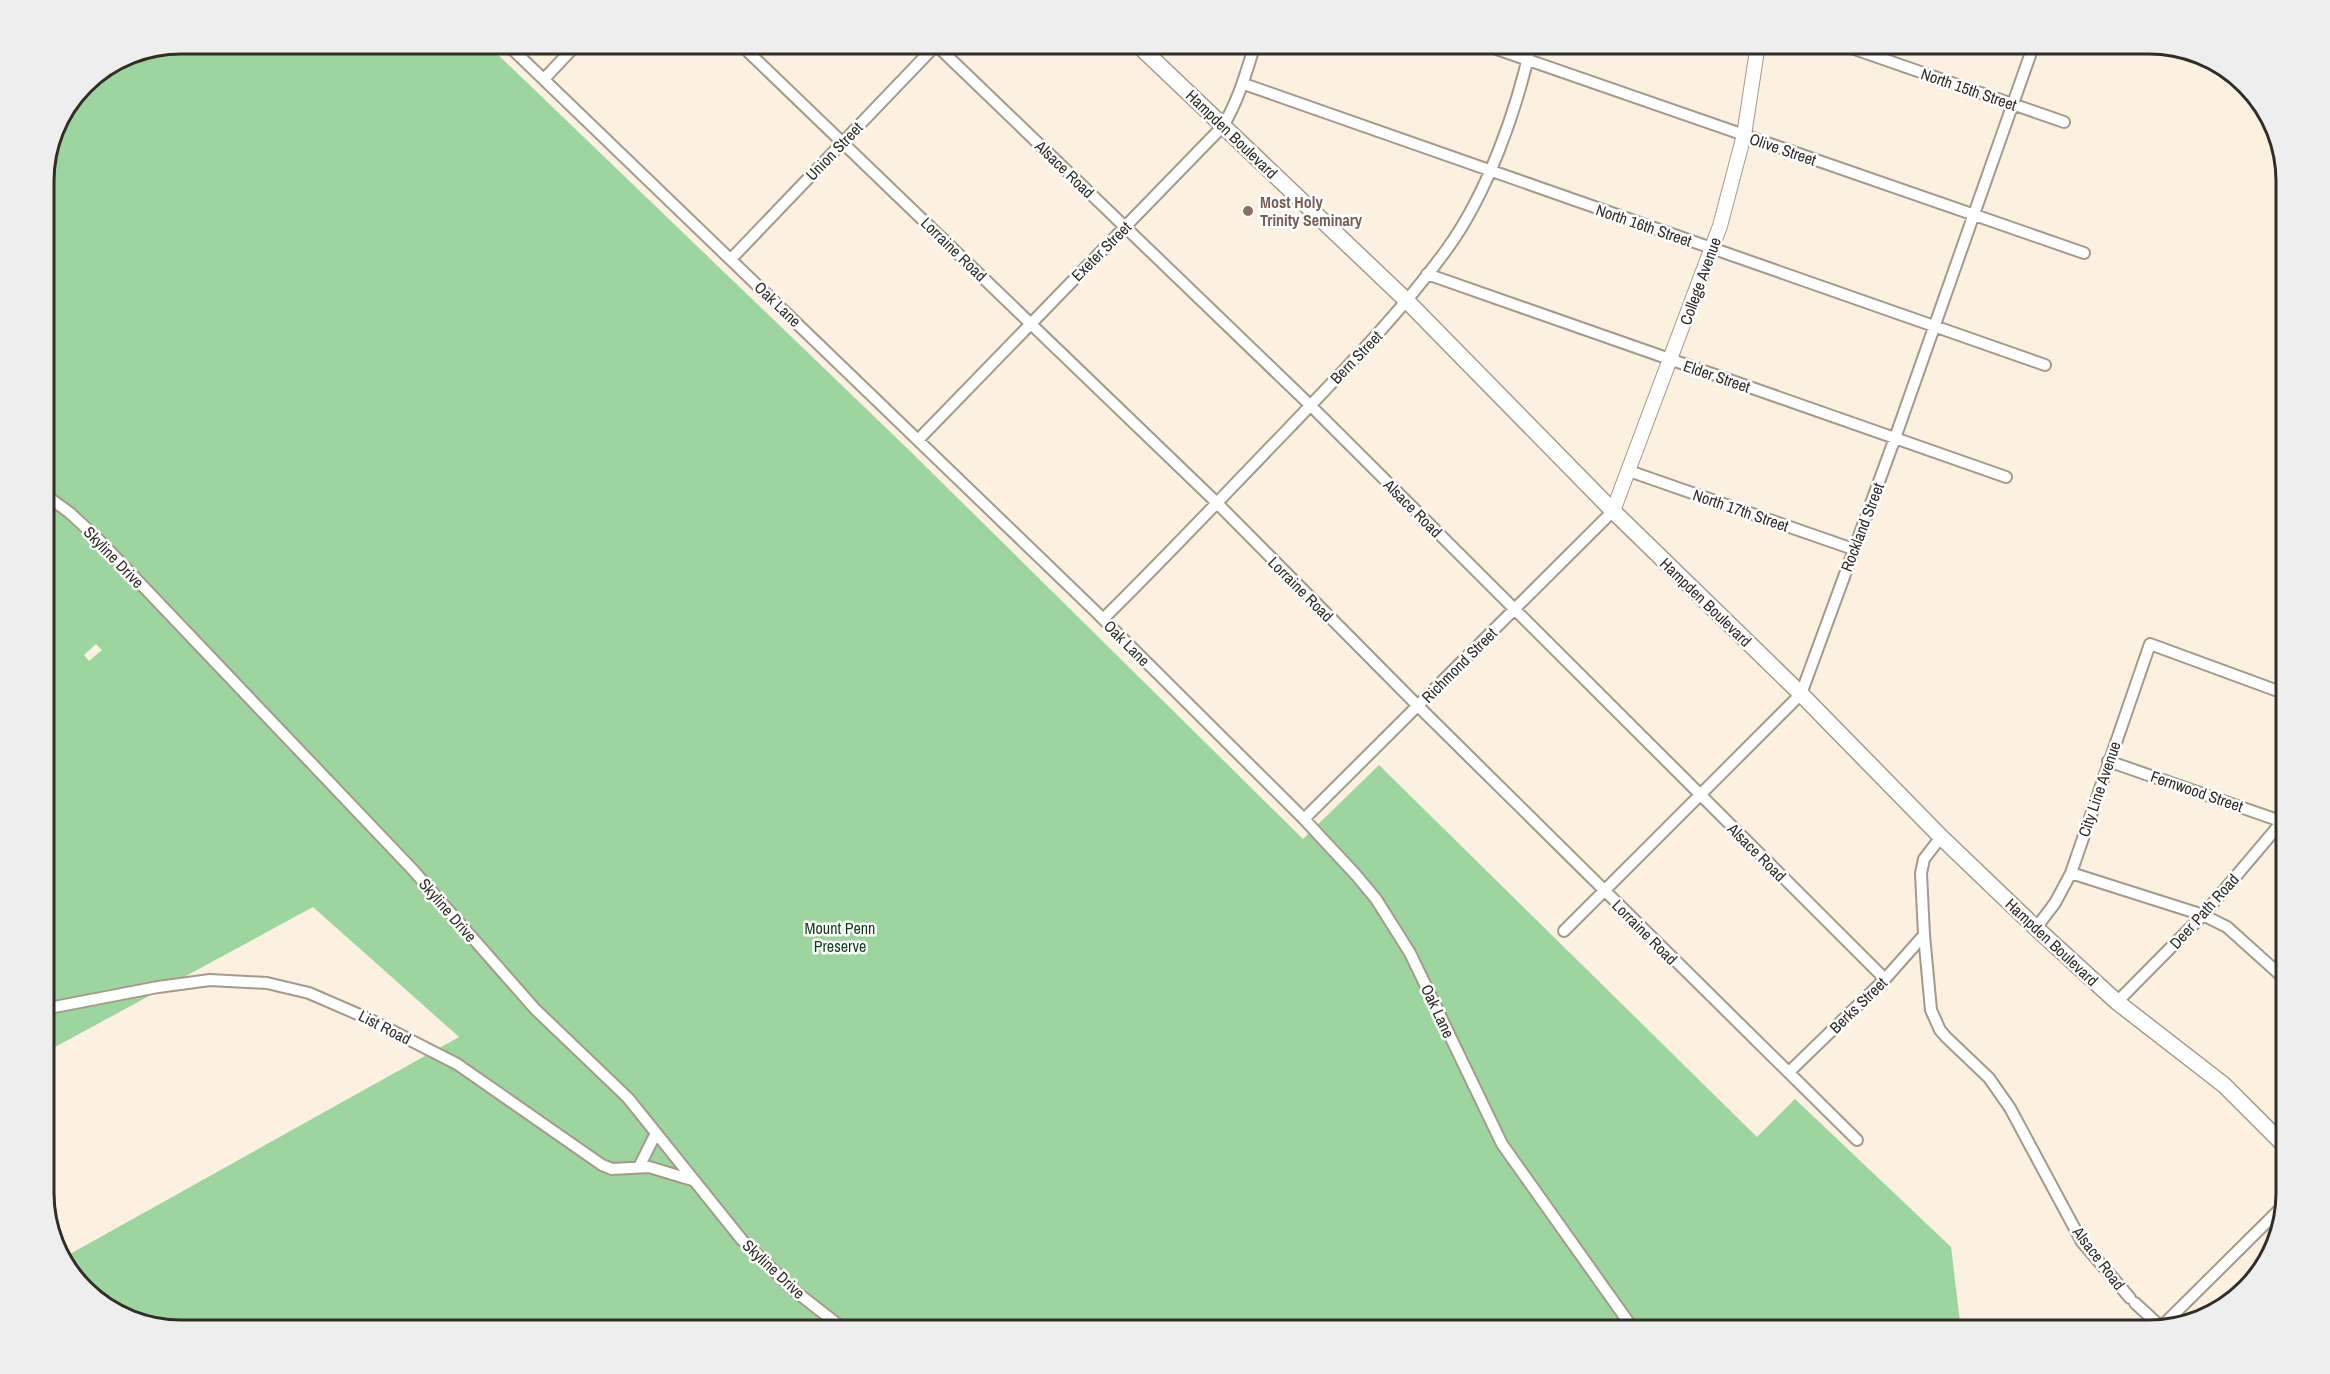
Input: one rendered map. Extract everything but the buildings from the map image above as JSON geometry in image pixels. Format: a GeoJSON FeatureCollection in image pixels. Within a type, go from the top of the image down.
{"type":"FeatureCollection","features":[{"type":"Feature","properties":{"kind":"main road","name":"Hampden Boulevard"},"geometry":{"type":"LineString","coordinates":[[1147,54],[1407,301],[1613,511],[1801,694],[1941,837],[2117,1002],[2224,1085],[2276,1137]]}},
{"type":"Feature","properties":{"kind":"street","name":"Oak Lane"},"geometry":{"type":"LineString","coordinates":[[518,54],[1102,618],[1304,819],[1356,875],[1397,931],[1410,953],[1502,1144],[1627,1320]]}},
{"type":"Feature","properties":{"kind":"street"},"geometry":{"type":"LineString","coordinates":[[544,79],[568,54]]}},
{"type":"Feature","properties":{"kind":"street","name":"Lorraine Road"},"geometry":{"type":"LineString","coordinates":[[750,54],[1217,503],[1418,706],[1857,1140]]}},
{"type":"Feature","properties":{"kind":"street","name":"Union Street"},"geometry":{"type":"LineString","coordinates":[[731,259],[926,54]]}},
{"type":"Feature","properties":{"kind":"street","name":"Alsace Road"},"geometry":{"type":"LineString","coordinates":[[946,54],[1310,405],[1885,979]]}},
{"type":"Feature","properties":{"kind":"street","name":"Exeter Street"},"geometry":{"type":"LineString","coordinates":[[918,440],[1223,126],[1235,107],[1252,54]]}},
{"type":"Feature","properties":{"kind":"street","name":"Olive Street"},"geometry":{"type":"LineString","coordinates":[[1511,54],[2084,253]]}},
{"type":"Feature","properties":{"kind":"street","name":"Bern Street"},"geometry":{"type":"LineString","coordinates":[[1102,618],[1165,558],[1390,321],[1448,247],[1489,171],[1510,117],[1529,54]]}},
{"type":"Feature","properties":{"kind":"street","name":"College Avenue"},"geometry":{"type":"LineString","coordinates":[[1613,511],[1672,360],[1723,216],[1744,135],[1756,54]]}},
{"type":"Feature","properties":{"kind":"street","name":"North 15th Street"},"geometry":{"type":"LineString","coordinates":[[1869,54],[2064,122]]}},
{"type":"Feature","properties":{"kind":"street","name":"Rockland Street"},"geometry":{"type":"LineString","coordinates":[[1564,930],[1801,694],[1935,327],[2030,54]]}},
{"type":"Feature","properties":{"kind":"street","name":"North 16th Street"},"geometry":{"type":"LineString","coordinates":[[1244,84],[2045,365]]}},
{"type":"Feature","properties":{"kind":"street","name":"Elder Street"},"geometry":{"type":"LineString","coordinates":[[1427,274],[2006,477]]}},
{"type":"Feature","properties":{"kind":"street","name":"North 17th Street"},"geometry":{"type":"LineString","coordinates":[[1629,471],[1853,549]]}},
{"type":"Feature","properties":{"kind":"street","name":"Skyline Drive"},"geometry":{"type":"LineString","coordinates":[[54,501],[99,540],[413,870],[535,1009],[612,1082],[656,1133],[719,1213],[762,1260],[795,1291],[832,1320]]}},
{"type":"Feature","properties":{"kind":"street","name":"Richmond Street"},"geometry":{"type":"LineString","coordinates":[[1304,819],[1613,511]]}},
{"type":"Feature","properties":{"kind":"street","name":"City Line Avenue"},"geometry":{"type":"LineString","coordinates":[[2036,928],[2055,903],[2071,873],[2150,644],[2276,690]]}},
{"type":"Feature","properties":{"kind":"street","name":"Fernwood Street"},"geometry":{"type":"LineString","coordinates":[[2108,761],[2276,817]]}},
{"type":"Feature","properties":{"kind":"street","name":"Deer Path Road"},"geometry":{"type":"LineString","coordinates":[[2117,1002],[2203,915],[2276,830]]}},
{"type":"Feature","properties":{"kind":"street","name":"Alsace Road"},"geometry":{"type":"LineString","coordinates":[[1941,837],[1924,859],[1921,873],[1931,1010],[1940,1030],[1989,1078],[2010,1108],[2082,1242],[2132,1300],[2153,1320]]}},
{"type":"Feature","properties":{"kind":"street"},"geometry":{"type":"LineString","coordinates":[[2071,873],[2203,915],[2227,927],[2276,971]]}},
{"type":"Feature","properties":{"kind":"street","name":"Berks Street"},"geometry":{"type":"LineString","coordinates":[[1789,1072],[1885,979],[1924,935]]}},
{"type":"Feature","properties":{"kind":"street","name":"List Road"},"geometry":{"type":"LineString","coordinates":[[54,1007],[158,987],[210,980],[267,983],[309,993],[352,1011],[457,1064],[602,1165],[612,1169],[650,1167],[693,1180]]}},
{"type":"Feature","properties":{"kind":"street"},"geometry":{"type":"LineString","coordinates":[[639,1167],[656,1133]]}},
{"type":"Feature","properties":{"kind":"street"},"geometry":{"type":"LineString","coordinates":[[2170,1318],[2274,1215]]}},
{"type":"Feature","properties":{"kind":"green space","name":"Mount Penn Preserve"},"geometry":{"type":"Polygon","coordinates":[[[172,54],[497,54],[909,450],[1303,839],[1379,765],[1757,1137],[1795,1099],[1951,1247],[1960,1320],[181,1320],[148,1316],[117,1303],[85,1277],[70,1254],[459,1037],[313,907],[54,1048],[54,172],[58,148],[71,117],[97,85],[117,71],[156,56],[172,54]],[[96,644],[84,655],[89,661],[102,650],[96,644]]]}},
{"type":"Feature","properties":{"kind":"place","name":"Most Holy Trinity Seminary"},"geometry":{"type":"Point","coordinates":[1248,211]}}]}
